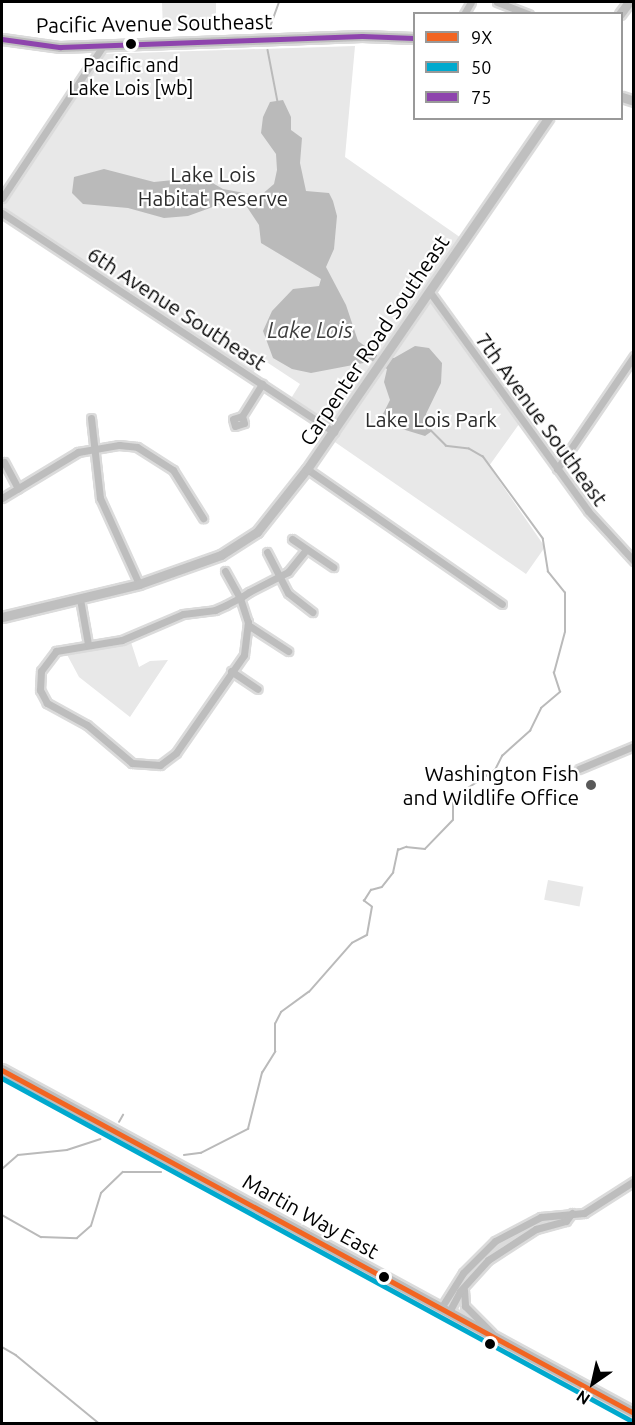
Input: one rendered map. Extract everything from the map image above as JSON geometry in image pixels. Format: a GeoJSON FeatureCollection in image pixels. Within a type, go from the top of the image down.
{"type":"FeatureCollection","features":[{"type":"Feature","properties":{"kind":"main road","name":"Pacific Avenue Southeast"},"geometry":{"type":"LineString","coordinates":[[2,39],[60,47],[362,36],[413,38]]}},
{"type":"Feature","properties":{"kind":"main road","name":"Carpenter Road Southeast"},"geometry":{"type":"LineString","coordinates":[[2,617],[139,584],[221,555],[244,542],[268,521],[334,432],[547,120]]}},
{"type":"Feature","properties":{"kind":"main road","name":"Martin Way East"},"geometry":{"type":"LineString","coordinates":[[2,1070],[633,1413]]}},
{"type":"Feature","properties":{"kind":"street"},"geometry":{"type":"LineString","coordinates":[[497,2],[524,12]]}},
{"type":"Feature","properties":{"kind":"street"},"geometry":{"type":"LineString","coordinates":[[520,10],[523,2]]}},
{"type":"Feature","properties":{"kind":"street"},"geometry":{"type":"LineString","coordinates":[[2,198],[103,46]]}},
{"type":"Feature","properties":{"kind":"street","name":"6th Avenue Southeast"},"geometry":{"type":"LineString","coordinates":[[2,213],[334,432]]}},
{"type":"Feature","properties":{"kind":"street","name":"7th Avenue Southeast"},"geometry":{"type":"LineString","coordinates":[[429,291],[588,511],[633,561]]}},
{"type":"Feature","properties":{"kind":"street"},"geometry":{"type":"LineString","coordinates":[[557,469],[633,356]]}},
{"type":"Feature","properties":{"kind":"street"},"geometry":{"type":"LineString","coordinates":[[242,416],[262,384]]}},
{"type":"Feature","properties":{"kind":"street"},"geometry":{"type":"LineString","coordinates":[[92,418],[100,498],[139,584]]}},
{"type":"Feature","properties":{"kind":"street"},"geometry":{"type":"LineString","coordinates":[[2,498],[78,453],[96,447],[137,447],[156,457],[173,470],[203,518]]}},
{"type":"Feature","properties":{"kind":"street"},"geometry":{"type":"LineString","coordinates":[[4,462],[18,488]]}},
{"type":"Feature","properties":{"kind":"street"},"geometry":{"type":"LineString","coordinates":[[307,469],[502,604]]}},
{"type":"Feature","properties":{"kind":"street"},"geometry":{"type":"LineString","coordinates":[[292,539],[333,567]]}},
{"type":"Feature","properties":{"kind":"street"},"geometry":{"type":"LineString","coordinates":[[225,571],[240,598],[248,625],[243,655],[176,753],[160,765],[146,766],[121,756],[100,734],[51,708],[43,698],[39,678],[44,663],[64,648],[130,638],[172,618],[215,610],[240,598],[293,567],[306,549]]}},
{"type":"Feature","properties":{"kind":"street"},"geometry":{"type":"LineString","coordinates":[[267,552],[288,593],[312,612]]}},
{"type":"Feature","properties":{"kind":"street"},"geometry":{"type":"LineString","coordinates":[[80,599],[88,644]]}},
{"type":"Feature","properties":{"kind":"street"},"geometry":{"type":"LineString","coordinates":[[248,625],[288,651]]}},
{"type":"Feature","properties":{"kind":"street"},"geometry":{"type":"LineString","coordinates":[[231,671],[258,689]]}},
{"type":"Feature","properties":{"kind":"street"},"geometry":{"type":"LineString","coordinates":[[579,770],[633,746]]}},
{"type":"Feature","properties":{"kind":"street"},"geometry":{"type":"LineString","coordinates":[[445,1310],[477,1256],[495,1241],[541,1217],[585,1213],[633,1181]]}},
{"type":"Feature","properties":{"kind":"street"},"geometry":{"type":"LineString","coordinates":[[445,1310],[467,1282],[506,1246],[536,1229],[566,1221],[572,1213]]}},
{"type":"Feature","properties":{"kind":"street"},"geometry":{"type":"LineString","coordinates":[[467,1282],[462,1296],[465,1306],[495,1337]]}},
{"type":"Feature","properties":{"kind":"green space"},"geometry":{"type":"Polygon","coordinates":[[[162,2],[216,2],[216,26],[163,31],[162,2]]]}},
{"type":"Feature","properties":{"kind":"green space","name":"Lake Lois Habitat Reserve"},"geometry":{"type":"Polygon","coordinates":[[[355,46],[345,157],[464,240],[429,291],[522,420],[489,466],[545,547],[526,574],[329,438],[333,429],[290,400],[300,384],[262,359],[252,375],[2,209],[2,203],[100,54],[355,46]]]}},
{"type":"Feature","properties":{"kind":"green space"},"geometry":{"type":"Polygon","coordinates":[[[130,639],[139,667],[150,661],[168,660],[130,717],[79,677],[64,649],[130,639]]]}},
{"type":"Feature","properties":{"kind":"green space"},"geometry":{"type":"Polygon","coordinates":[[[548,880],[583,887],[580,907],[544,900],[548,880]]]}},
{"type":"Feature","properties":{"kind":"water","name":"Lake Lois"},"geometry":{"type":"Polygon","coordinates":[[[283,100],[291,117],[291,130],[302,138],[300,163],[306,191],[329,193],[333,201],[337,216],[334,249],[326,267],[346,305],[358,341],[380,357],[394,358],[415,346],[429,348],[442,363],[441,383],[426,414],[432,431],[425,436],[379,422],[390,400],[384,382],[387,369],[374,361],[311,373],[292,369],[273,358],[263,331],[272,311],[293,289],[319,286],[321,279],[261,243],[259,225],[245,204],[229,201],[188,216],[164,218],[128,208],[83,204],[72,193],[74,177],[104,169],[154,182],[202,177],[223,189],[260,196],[274,184],[277,170],[276,154],[261,133],[263,117],[270,102],[283,100]]]}},
{"type":"Feature","properties":{"kind":"waterway"},"geometry":{"type":"LineString","coordinates":[[270,27],[279,2]]}},
{"type":"Feature","properties":{"kind":"waterway"},"geometry":{"type":"LineString","coordinates":[[268,50],[278,102]]}},
{"type":"Feature","properties":{"kind":"waterway"},"geometry":{"type":"LineString","coordinates":[[184,1155],[201,1153],[248,1129],[262,1073],[275,1052],[275,1024],[281,1012],[309,992],[352,943],[367,935],[372,907],[364,901],[371,890],[382,887],[393,873],[398,850],[406,847],[425,849],[453,820],[453,798],[495,770],[502,756],[530,731],[541,708],[560,692],[554,673],[565,632],[565,593],[548,572],[543,539],[483,457],[469,449],[446,446],[432,432]]}},
{"type":"Feature","properties":{"kind":"waterway"},"geometry":{"type":"LineString","coordinates":[[119,1122],[123,1115]]}},
{"type":"Feature","properties":{"kind":"waterway"},"geometry":{"type":"LineString","coordinates":[[2,1169],[18,1155],[67,1150],[100,1139]]}},
{"type":"Feature","properties":{"kind":"waterway"},"geometry":{"type":"LineString","coordinates":[[2,1215],[41,1237],[77,1238],[91,1226],[101,1193],[123,1172],[161,1172]]}},
{"type":"Feature","properties":{"kind":"waterway"},"geometry":{"type":"LineString","coordinates":[[2,1347],[16,1355],[100,1424]]}},
{"type":"Feature","properties":{"kind":"transit line","name":"75"},"geometry":{"type":"LineString","coordinates":[[2,39],[60,47],[362,36],[413,38]]}},
{"type":"Feature","properties":{"kind":"transit line","name":"9X"},"geometry":{"type":"LineString","coordinates":[[2,1070],[634,1413]]}},
{"type":"Feature","properties":{"kind":"transit line","name":"50"},"geometry":{"type":"LineString","coordinates":[[2,1078],[630,1420]]}},
{"type":"Feature","properties":{"kind":"place","name":"Pacific and Lake Lois [wb]"},"geometry":{"type":"Point","coordinates":[131,44]}},
{"type":"Feature","properties":{"kind":"place","name":"Washington Fish and Wildlife Office"},"geometry":{"type":"Point","coordinates":[591,785]}},
{"type":"Feature","properties":{"kind":"park label","name":"Lake Lois Park"},"geometry":{"type":"Point","coordinates":[431,419]}}]}
